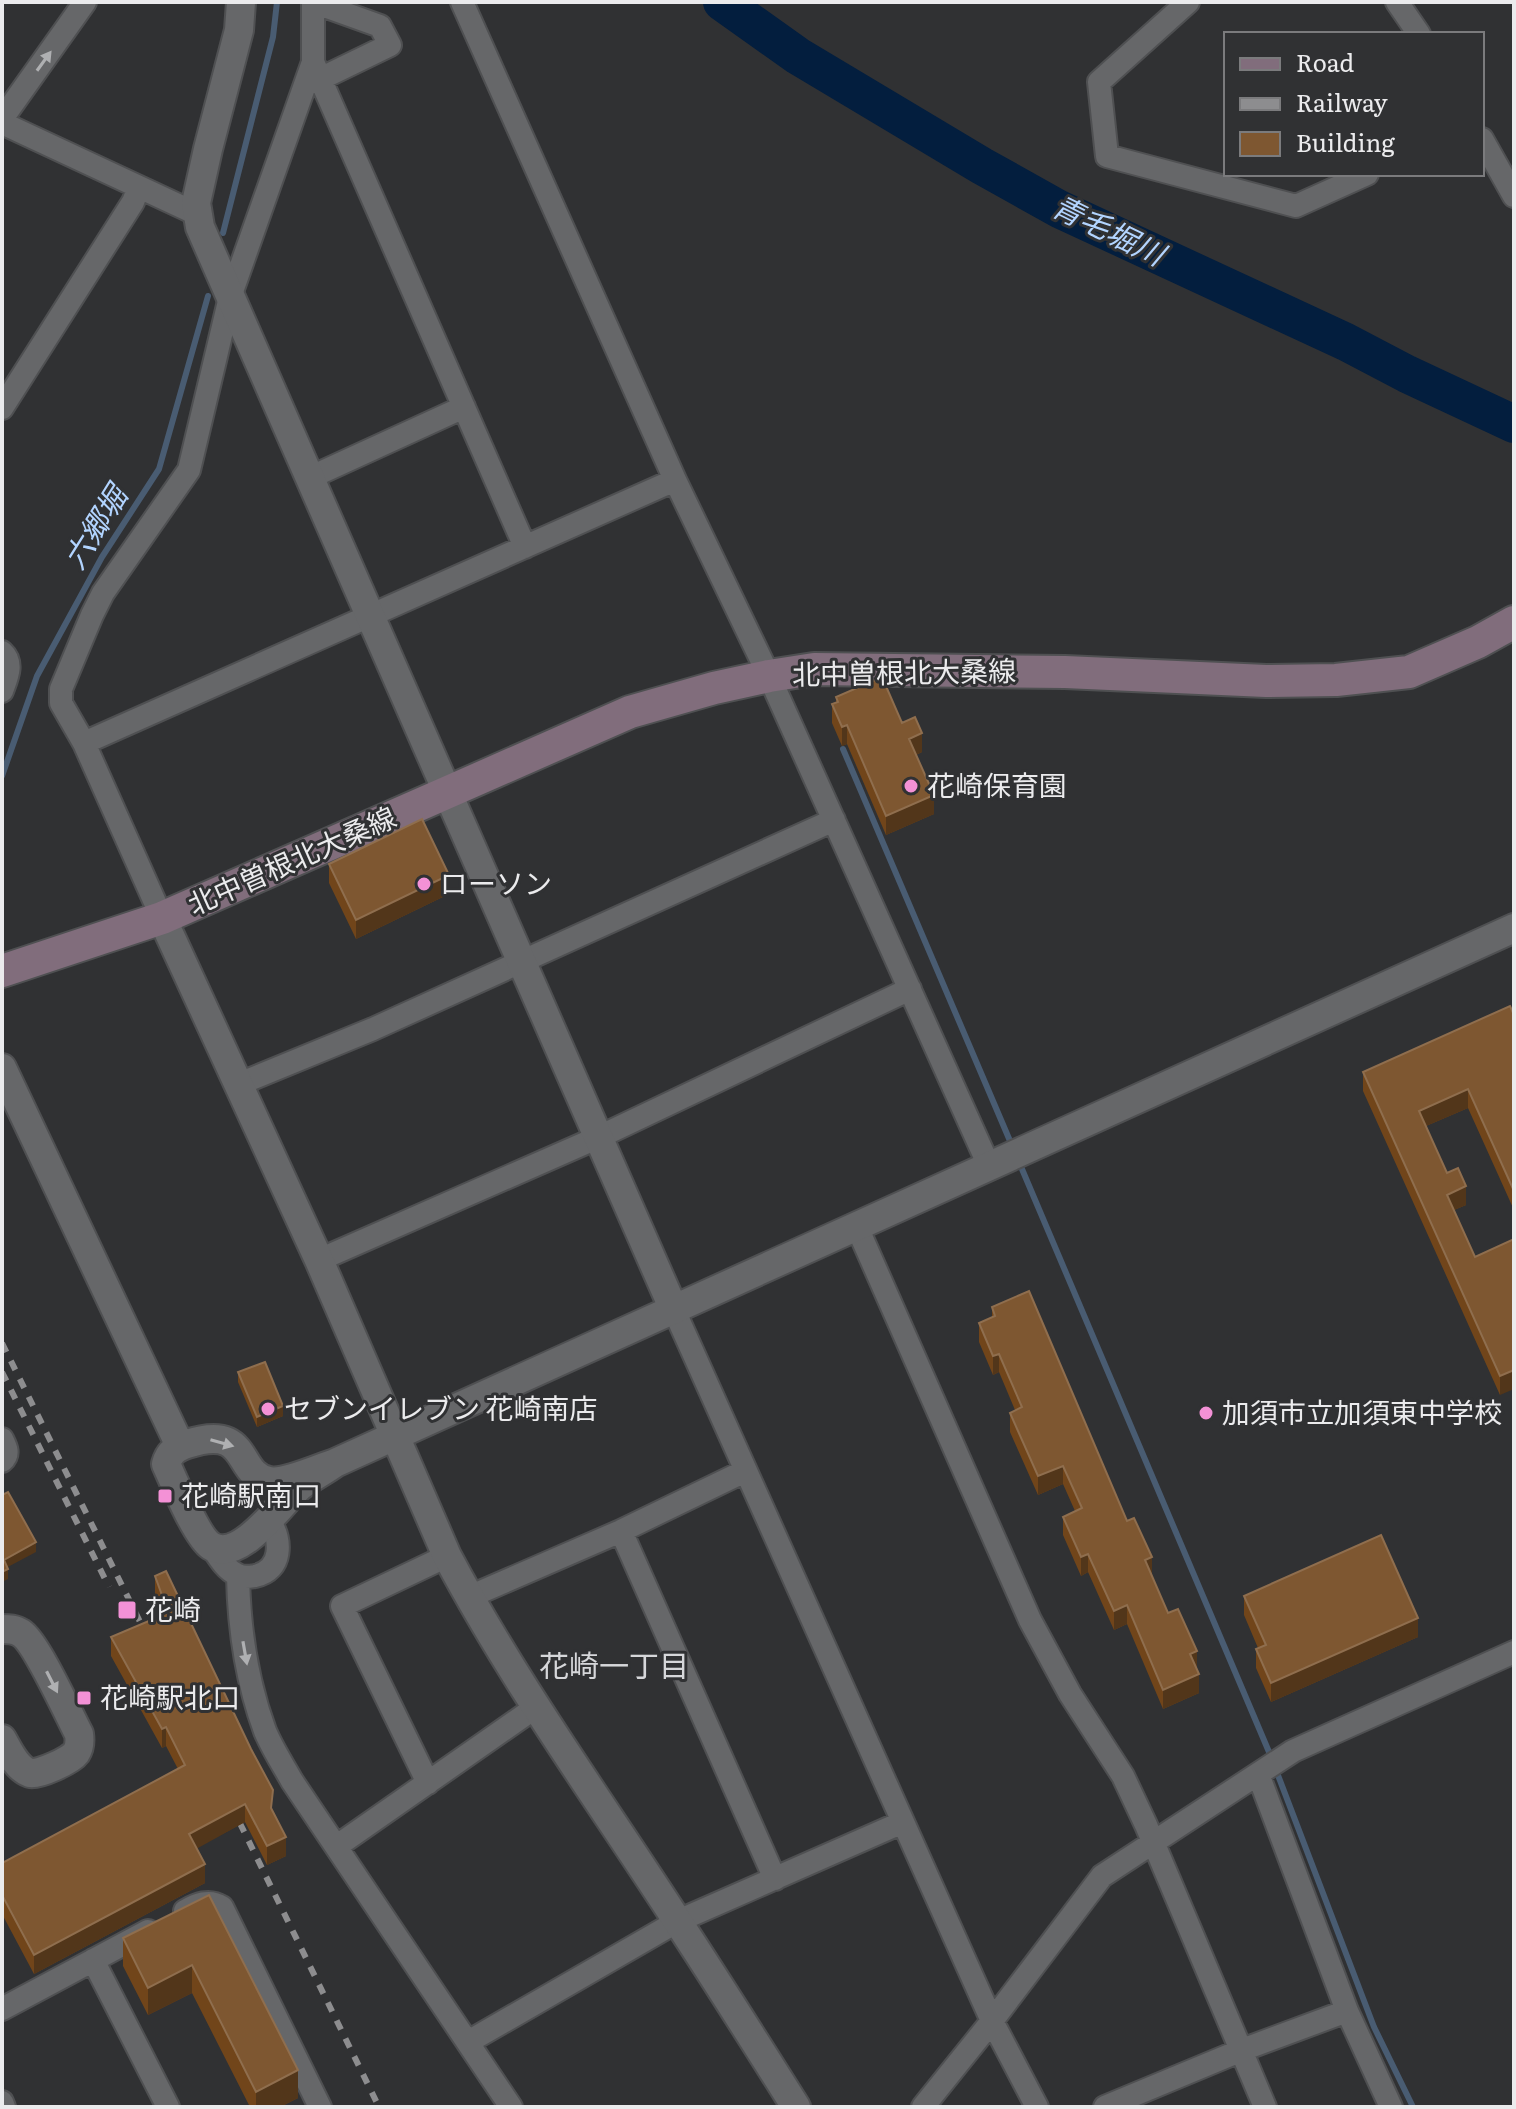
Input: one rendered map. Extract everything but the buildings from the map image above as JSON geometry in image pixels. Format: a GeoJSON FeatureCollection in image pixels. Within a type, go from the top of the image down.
{"type":"FeatureCollection","features":[{"type":"Feature","properties":{"kind":"main road","name":"北中曽根北大桑線"},"geometry":{"type":"LineString","coordinates":[[2,971],[162,918],[630,712],[714,688],[814,669],[1065,672],[1266,681],[1336,680],[1409,672],[1478,642],[1514,622]]}},
{"type":"Feature","properties":{"kind":"street"},"geometry":{"type":"LineString","coordinates":[[85,2],[2,121],[197,214]]}},
{"type":"Feature","properties":{"kind":"street"},"geometry":{"type":"LineString","coordinates":[[241,2],[239,30],[196,203],[200,227],[745,1471],[992,2021],[1037,2107]]}},
{"type":"Feature","properties":{"kind":"street"},"geometry":{"type":"LineString","coordinates":[[316,70],[390,45],[380,26],[313,2],[316,70],[525,547]]}},
{"type":"Feature","properties":{"kind":"street"},"geometry":{"type":"LineString","coordinates":[[462,2],[675,480],[769,676],[989,1166]]}},
{"type":"Feature","properties":{"kind":"street"},"geometry":{"type":"LineString","coordinates":[[1188,2],[1099,82],[1107,156],[1296,206],[1363,176]]}},
{"type":"Feature","properties":{"kind":"street"},"geometry":{"type":"LineString","coordinates":[[1397,2],[1418,32]]}},
{"type":"Feature","properties":{"kind":"street"},"geometry":{"type":"LineString","coordinates":[[316,70],[230,297],[189,470],[103,593],[61,689],[61,703],[84,743],[319,1260],[447,1556],[584,1783],[678,1921],[796,2107]]}},
{"type":"Feature","properties":{"kind":"street"},"geometry":{"type":"LineString","coordinates":[[1484,143],[1514,196]]}},
{"type":"Feature","properties":{"kind":"street"},"geometry":{"type":"LineString","coordinates":[[2,408],[133,202],[139,187]]}},
{"type":"Feature","properties":{"kind":"street"},"geometry":{"type":"LineString","coordinates":[[309,478],[464,407]]}},
{"type":"Feature","properties":{"kind":"street"},"geometry":{"type":"LineString","coordinates":[[84,743],[675,480]]}},
{"type":"Feature","properties":{"kind":"street"},"geometry":{"type":"LineString","coordinates":[[2,691],[9,664],[4,654]]}},
{"type":"Feature","properties":{"kind":"street"},"geometry":{"type":"LineString","coordinates":[[239,1084],[373,1029],[834,820]]}},
{"type":"Feature","properties":{"kind":"street"},"geometry":{"type":"LineString","coordinates":[[269,1520],[279,1543],[276,1562],[261,1575],[238,1576],[221,1561],[200,1533],[166,1464],[169,1455],[180,1446],[210,1439],[223,1440],[234,1445],[256,1473],[269,1481],[279,1481],[335,1463],[1514,928]]}},
{"type":"Feature","properties":{"kind":"street"},"geometry":{"type":"LineString","coordinates":[[319,1260],[599,1137],[910,989]]}},
{"type":"Feature","properties":{"kind":"street"},"geometry":{"type":"LineString","coordinates":[[2,1068],[180,1446]]}},
{"type":"Feature","properties":{"kind":"street"},"geometry":{"type":"LineString","coordinates":[[857,1227],[1030,1620],[1070,1694],[1123,1776],[1265,2107]]}},
{"type":"Feature","properties":{"kind":"street"},"geometry":{"type":"LineString","coordinates":[[2,1439],[7,1452],[2,1461]]}},
{"type":"Feature","properties":{"kind":"street"},"geometry":{"type":"LineString","coordinates":[[211,1546],[226,1549],[244,1542],[299,1488],[335,1463]]}},
{"type":"Feature","properties":{"kind":"street"},"geometry":{"type":"LineString","coordinates":[[469,1597],[621,1531],[745,1471]]}},
{"type":"Feature","properties":{"kind":"street"},"geometry":{"type":"LineString","coordinates":[[621,1531],[775,1879]]}},
{"type":"Feature","properties":{"kind":"street"},"geometry":{"type":"LineString","coordinates":[[428,1783],[342,1606],[447,1556]]}},
{"type":"Feature","properties":{"kind":"street"},"geometry":{"type":"LineString","coordinates":[[238,1576],[244,1646],[266,1733],[292,1781],[511,2107]]}},
{"type":"Feature","properties":{"kind":"street"},"geometry":{"type":"LineString","coordinates":[[2,1629],[25,1636],[79,1734],[80,1742],[72,1757],[39,1773],[30,1773],[13,1759],[2,1739]]}},
{"type":"Feature","properties":{"kind":"street"},"geometry":{"type":"LineString","coordinates":[[923,2107],[1102,1876],[1293,1751],[1514,1652]]}},
{"type":"Feature","properties":{"kind":"street"},"geometry":{"type":"LineString","coordinates":[[337,1846],[536,1707]]}},
{"type":"Feature","properties":{"kind":"street"},"geometry":{"type":"LineString","coordinates":[[1258,1774],[1347,2011],[1391,2107]]}},
{"type":"Feature","properties":{"kind":"street"},"geometry":{"type":"LineString","coordinates":[[468,2042],[678,1921],[903,1822]]}},
{"type":"Feature","properties":{"kind":"street"},"geometry":{"type":"LineString","coordinates":[[2,2009],[196,1905],[214,1902],[222,1907],[320,2107]]}},
{"type":"Feature","properties":{"kind":"street"},"geometry":{"type":"LineString","coordinates":[[93,1960],[168,2107]]}},
{"type":"Feature","properties":{"kind":"street"},"geometry":{"type":"LineString","coordinates":[[1105,2107],[1242,2050],[1347,2011]]}},
{"type":"Feature","properties":{"kind":"waterway","name":"六郷堀"},"geometry":{"type":"LineString","coordinates":[[223,233],[273,37],[277,2]]}},
{"type":"Feature","properties":{"kind":"waterway","name":"青毛堀川"},"geometry":{"type":"LineString","coordinates":[[722,2],[798,56],[1059,209],[1514,424]]}},
{"type":"Feature","properties":{"kind":"waterway","name":"六郷堀"},"geometry":{"type":"LineString","coordinates":[[2,776],[37,676],[102,557],[159,469],[208,296]]}},
{"type":"Feature","properties":{"kind":"waterway"},"geometry":{"type":"LineString","coordinates":[[843,749],[1013,1148]]}},
{"type":"Feature","properties":{"kind":"waterway"},"geometry":{"type":"LineString","coordinates":[[1019,1162],[1272,1759]]}},
{"type":"Feature","properties":{"kind":"waterway"},"geometry":{"type":"LineString","coordinates":[[1276,1770],[1374,2027],[1413,2107]]}},
{"type":"Feature","properties":{"kind":"railway"},"geometry":{"type":"LineString","coordinates":[[2,1343],[151,1644]]}},
{"type":"Feature","properties":{"kind":"railway"},"geometry":{"type":"LineString","coordinates":[[2,1372],[109,1587]]}},
{"type":"Feature","properties":{"kind":"railway"},"geometry":{"type":"LineString","coordinates":[[231,1805],[379,2107]]}},
{"type":"Feature","properties":{"kind":"place","name":"花崎保育園"},"geometry":{"type":"Point","coordinates":[911,786]}},
{"type":"Feature","properties":{"kind":"place","name":"ローソン"},"geometry":{"type":"Point","coordinates":[424,884]}},
{"type":"Feature","properties":{"kind":"place","name":"セブンイレブン 花崎南店"},"geometry":{"type":"Point","coordinates":[268,1409]}},
{"type":"Feature","properties":{"kind":"place","name":"加須市立加須東中学校"},"geometry":{"type":"Point","coordinates":[1206,1413]}},
{"type":"Feature","properties":{"kind":"place","name":"花崎駅南口"},"geometry":{"type":"Point","coordinates":[165,1496]}},
{"type":"Feature","properties":{"kind":"place","name":"花崎"},"geometry":{"type":"Point","coordinates":[127,1610]}},
{"type":"Feature","properties":{"kind":"place","name":"花崎駅北口"},"geometry":{"type":"Point","coordinates":[84,1698]}},
{"type":"Feature","properties":{"kind":"district","name":"花崎一丁目"},"geometry":{"type":"Point","coordinates":[614,1667]}}]}
